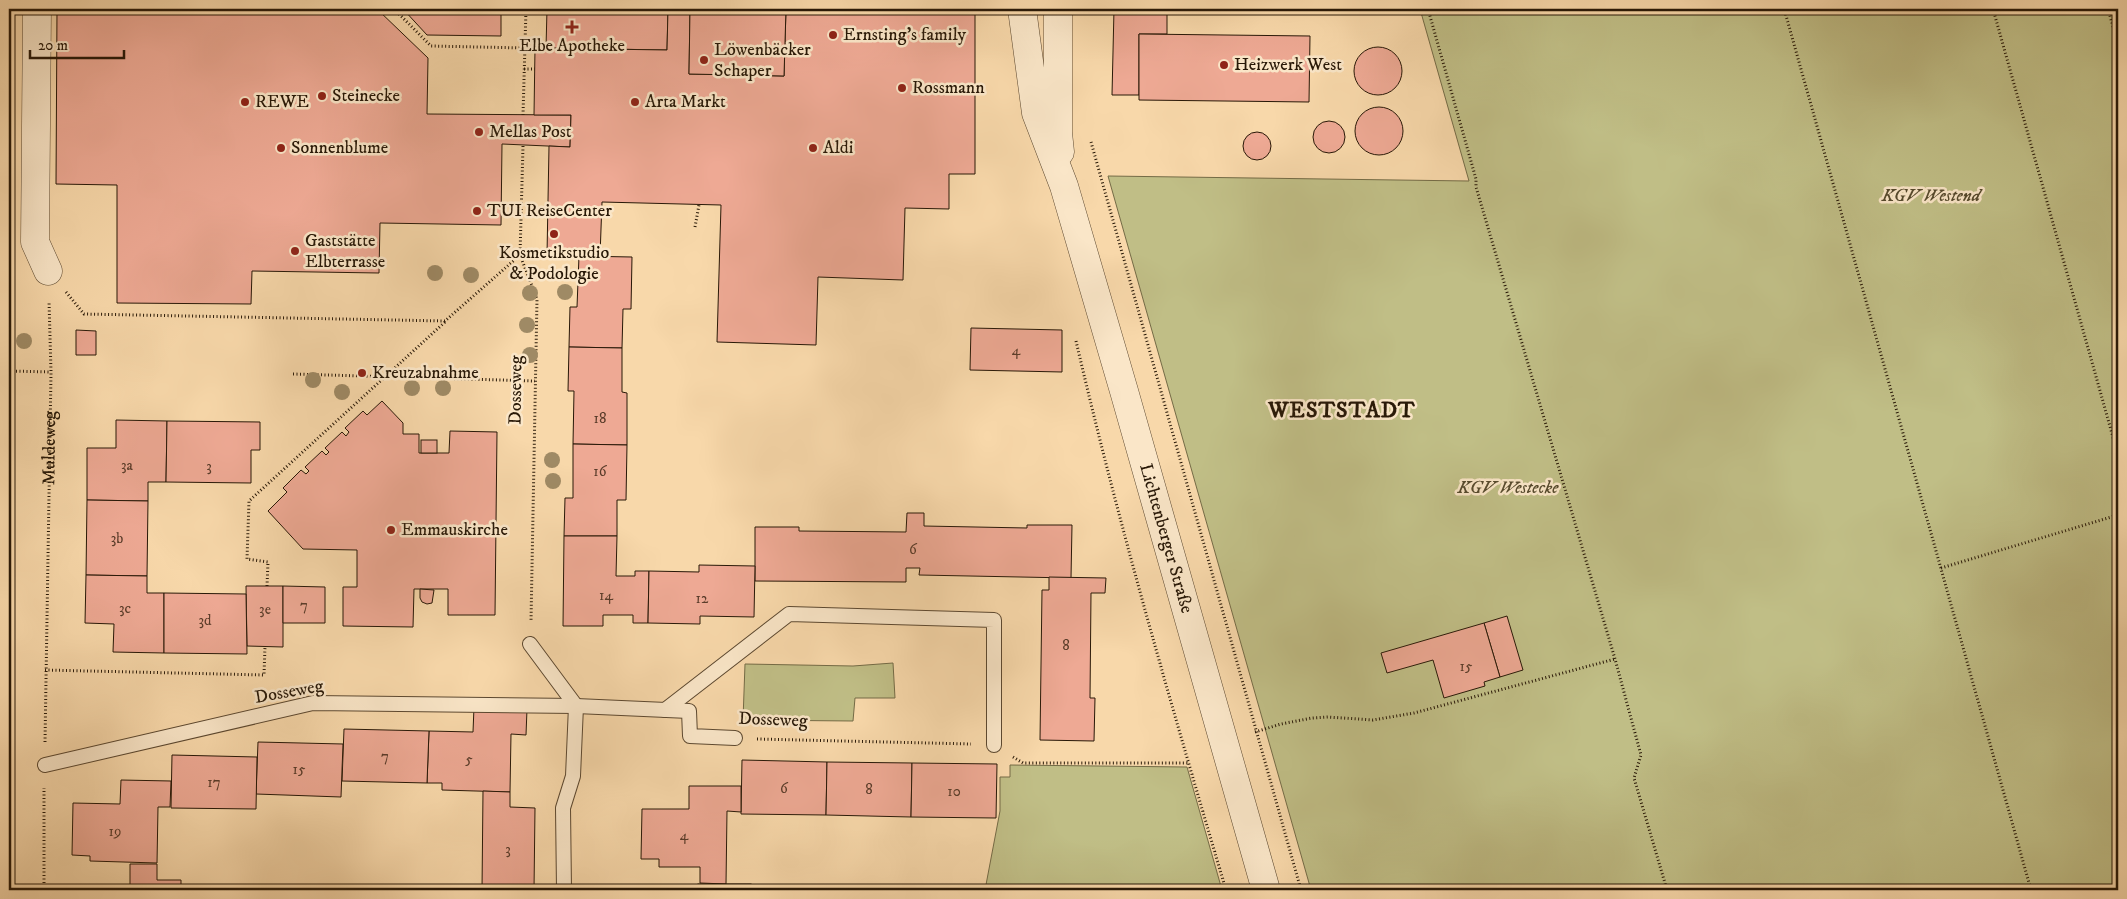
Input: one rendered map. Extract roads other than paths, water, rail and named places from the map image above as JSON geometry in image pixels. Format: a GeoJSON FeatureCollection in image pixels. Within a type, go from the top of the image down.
{"type":"FeatureCollection","features":[{"type":"Feature","properties":{"kind":"street"},"geometry":{"type":"LineString","coordinates":[[37,9],[35,242],[48,271]]}},
{"type":"Feature","properties":{"kind":"street","name":"Lichtenberger Straße"},"geometry":{"type":"LineString","coordinates":[[1022,9],[1036,113],[1064,186],[1127,400],[1266,890]]}},
{"type":"Feature","properties":{"kind":"street","name":"Lichtenberger Straße"},"geometry":{"type":"LineString","coordinates":[[1058,9],[1058,133],[1064,186]]}},
{"type":"Feature","properties":{"kind":"lane"},"geometry":{"type":"LineString","coordinates":[[665,710],[789,614],[994,620],[994,745]]}},
{"type":"Feature","properties":{"kind":"lane"},"geometry":{"type":"LineString","coordinates":[[530,644],[576,706],[572,776],[563,808],[564,890]]}},
{"type":"Feature","properties":{"kind":"lane","name":"Dosseweg"},"geometry":{"type":"LineString","coordinates":[[45,765],[313,703],[576,706],[689,711],[690,736],[735,738]]}},
{"type":"Feature","properties":{"kind":"place","name":"Elbe Apotheke"},"geometry":{"type":"Point","coordinates":[572,27]}},
{"type":"Feature","properties":{"kind":"place","name":"Ernsting's family"},"geometry":{"type":"Point","coordinates":[833,35]}},
{"type":"Feature","properties":{"kind":"place","name":"Löwenbäcker Schaper"},"geometry":{"type":"Point","coordinates":[704,60]}},
{"type":"Feature","properties":{"kind":"place","name":"Heizwerk West"},"geometry":{"type":"Point","coordinates":[1224,65]}},
{"type":"Feature","properties":{"kind":"place","name":"Rossmann"},"geometry":{"type":"Point","coordinates":[902,88]}},
{"type":"Feature","properties":{"kind":"place","name":"Steinecke"},"geometry":{"type":"Point","coordinates":[322,96]}},
{"type":"Feature","properties":{"kind":"place","name":"REWE"},"geometry":{"type":"Point","coordinates":[245,102]}},
{"type":"Feature","properties":{"kind":"place","name":"Arta Markt"},"geometry":{"type":"Point","coordinates":[635,102]}},
{"type":"Feature","properties":{"kind":"place","name":"Mellas Post"},"geometry":{"type":"Point","coordinates":[479,132]}},
{"type":"Feature","properties":{"kind":"place","name":"Sonnenblume"},"geometry":{"type":"Point","coordinates":[281,148]}},
{"type":"Feature","properties":{"kind":"place","name":"Aldi"},"geometry":{"type":"Point","coordinates":[813,148]}},
{"type":"Feature","properties":{"kind":"place","name":"TUI ReiseCenter"},"geometry":{"type":"Point","coordinates":[477,211]}},
{"type":"Feature","properties":{"kind":"place","name":"Kosmetikstudio & Podologie"},"geometry":{"type":"Point","coordinates":[554,234]}},
{"type":"Feature","properties":{"kind":"place","name":"Gaststätte Elbterrasse"},"geometry":{"type":"Point","coordinates":[295,251]}},
{"type":"Feature","properties":{"kind":"place","name":"Kreuzabnahme"},"geometry":{"type":"Point","coordinates":[362,373]}},
{"type":"Feature","properties":{"kind":"place","name":"Emmauskirche"},"geometry":{"type":"Point","coordinates":[391,530]}},
{"type":"Feature","properties":{"kind":"district","name":"WESTSTADT"},"geometry":{"type":"Point","coordinates":[1342,410]}},
{"type":"Feature","properties":{"kind":"park label","name":"KGV Westend"},"geometry":{"type":"Point","coordinates":[1931,196]}},
{"type":"Feature","properties":{"kind":"park label","name":"KGV Westecke"},"geometry":{"type":"Point","coordinates":[1508,488]}}]}
